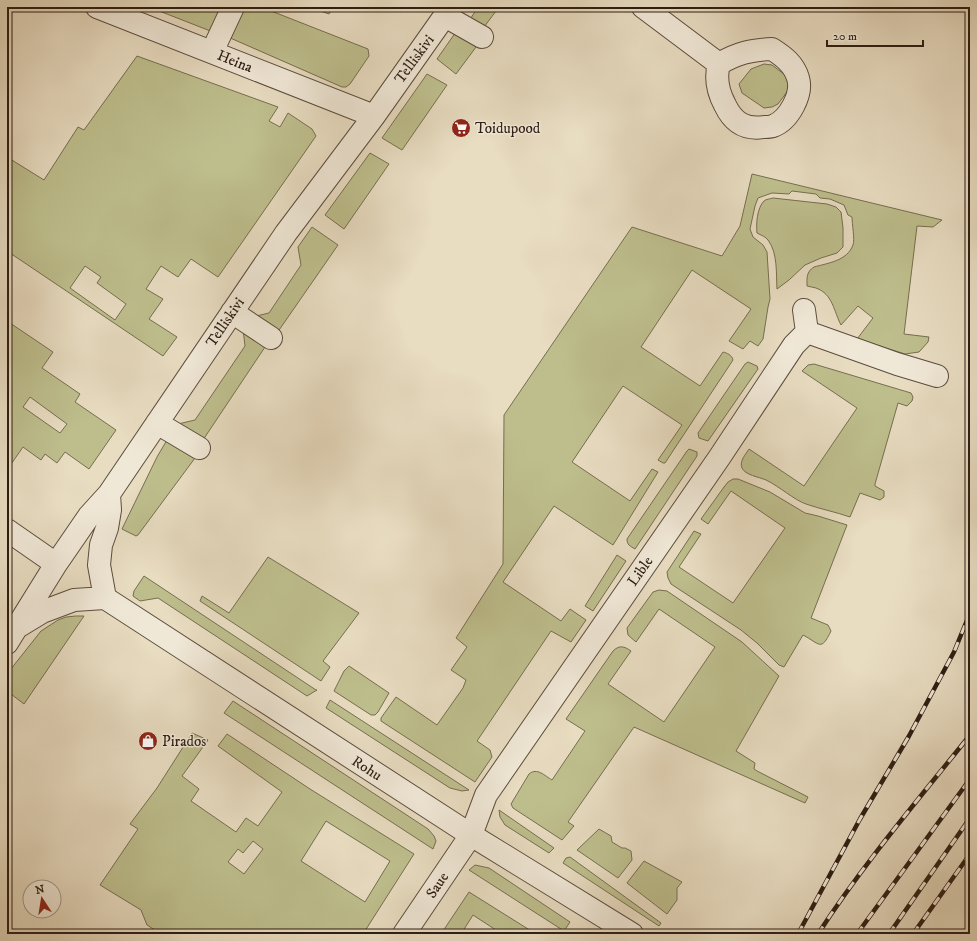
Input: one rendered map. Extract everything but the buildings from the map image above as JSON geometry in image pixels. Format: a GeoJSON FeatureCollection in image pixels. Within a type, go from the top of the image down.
{"type":"FeatureCollection","features":[{"type":"Feature","properties":{"kind":"street","name":"Heina"},"geometry":{"type":"LineString","coordinates":[[97,7],[374,116]]}},
{"type":"Feature","properties":{"kind":"street"},"geometry":{"type":"LineString","coordinates":[[212,52],[232,7]]}},
{"type":"Feature","properties":{"kind":"street"},"geometry":{"type":"LineString","coordinates":[[643,7],[719,64]]}},
{"type":"Feature","properties":{"kind":"street"},"geometry":{"type":"LineString","coordinates":[[448,12],[482,37]]}},
{"type":"Feature","properties":{"kind":"street","name":"Telliskivi"},"geometry":{"type":"LineString","coordinates":[[13,635],[56,564],[89,516],[109,494],[286,233],[374,116],[448,12]]}},
{"type":"Feature","properties":{"kind":"street"},"geometry":{"type":"LineString","coordinates":[[804,310],[807,332],[897,364],[937,376]]}},
{"type":"Feature","properties":{"kind":"street"},"geometry":{"type":"LineString","coordinates":[[232,312],[271,338]]}},
{"type":"Feature","properties":{"kind":"street","name":"Lible"},"geometry":{"type":"LineString","coordinates":[[471,835],[486,795],[719,458],[794,345],[807,332]]}},
{"type":"Feature","properties":{"kind":"street"},"geometry":{"type":"LineString","coordinates":[[157,423],[199,448]]}},
{"type":"Feature","properties":{"kind":"street"},"geometry":{"type":"LineString","coordinates":[[13,635],[42,612],[74,600],[105,598],[99,565],[100,545],[107,528],[109,516],[109,494]]}},
{"type":"Feature","properties":{"kind":"street"},"geometry":{"type":"LineString","coordinates":[[7,530],[56,564]]}},
{"type":"Feature","properties":{"kind":"street","name":"Rohu"},"geometry":{"type":"LineString","coordinates":[[105,598],[471,835],[632,934]]}},
{"type":"Feature","properties":{"kind":"street","name":"Saue"},"geometry":{"type":"LineString","coordinates":[[404,934],[471,835]]}},
{"type":"Feature","properties":{"kind":"green space"},"geometry":{"type":"Polygon","coordinates":[[[149,7],[223,7],[213,32],[149,7]]]}},
{"type":"Feature","properties":{"kind":"green space"},"geometry":{"type":"Polygon","coordinates":[[[241,7],[261,7],[368,49],[369,56],[350,84],[346,87],[342,87],[228,37],[241,7]]]}},
{"type":"Feature","properties":{"kind":"green space"},"geometry":{"type":"Polygon","coordinates":[[[309,7],[334,7],[329,14],[309,7]]]}},
{"type":"Feature","properties":{"kind":"green space"},"geometry":{"type":"Polygon","coordinates":[[[478,7],[499,7],[481,31],[467,24],[478,7]]]}},
{"type":"Feature","properties":{"kind":"green space"},"geometry":{"type":"Polygon","coordinates":[[[458,29],[479,43],[456,74],[437,59],[458,29]]]}},
{"type":"Feature","properties":{"kind":"green space"},"geometry":{"type":"Polygon","coordinates":[[[137,56],[278,107],[269,121],[280,127],[288,113],[312,129],[316,136],[218,277],[191,259],[178,277],[161,266],[146,289],[163,299],[149,319],[177,337],[163,356],[7,251],[7,157],[44,180],[78,127],[84,130],[137,56]],[[85,266],[70,288],[115,320],[126,304],[97,283],[101,277],[85,266]]]}},
{"type":"Feature","properties":{"kind":"green space"},"geometry":{"type":"Polygon","coordinates":[[[764,64],[772,65],[788,77],[790,88],[778,104],[772,107],[764,108],[742,93],[739,84],[751,69],[764,64]]]}},
{"type":"Feature","properties":{"kind":"green space"},"geometry":{"type":"Polygon","coordinates":[[[427,74],[447,85],[402,150],[382,138],[427,74]]]}},
{"type":"Feature","properties":{"kind":"green space"},"geometry":{"type":"Polygon","coordinates":[[[370,153],[389,164],[344,229],[325,215],[370,153]]]}},
{"type":"Feature","properties":{"kind":"green space"},"geometry":{"type":"Polygon","coordinates":[[[752,174],[942,220],[933,227],[917,226],[904,334],[929,337],[928,342],[919,352],[905,354],[857,339],[873,318],[858,306],[841,325],[830,299],[826,294],[816,288],[807,286],[808,275],[811,269],[842,258],[850,250],[854,243],[852,217],[848,215],[844,205],[830,199],[820,198],[816,194],[792,191],[789,194],[772,193],[758,198],[750,229],[753,237],[763,245],[767,252],[770,299],[763,339],[758,346],[750,341],[743,349],[729,341],[751,309],[692,270],[641,347],[700,386],[723,352],[728,354],[733,360],[665,463],[658,460],[682,425],[623,386],[572,462],[630,501],[652,469],[658,472],[613,545],[554,506],[503,582],[561,621],[570,609],[586,620],[571,642],[551,631],[477,741],[490,750],[492,757],[475,782],[381,721],[381,718],[396,697],[437,725],[463,688],[466,680],[451,670],[467,647],[456,638],[503,564],[504,415],[632,227],[722,256],[740,226],[752,174]]]}},
{"type":"Feature","properties":{"kind":"green space"},"geometry":{"type":"Polygon","coordinates":[[[773,198],[827,204],[836,207],[841,212],[843,228],[843,247],[837,253],[805,265],[777,289],[776,264],[771,245],[765,237],[757,233],[757,221],[760,208],[765,200],[773,198]]]}},
{"type":"Feature","properties":{"kind":"green space"},"geometry":{"type":"Polygon","coordinates":[[[312,227],[338,245],[277,333],[252,317],[269,313],[301,265],[298,247],[312,227]]]}},
{"type":"Feature","properties":{"kind":"green space"},"geometry":{"type":"Polygon","coordinates":[[[7,321],[53,352],[42,368],[80,394],[75,402],[116,430],[89,469],[65,452],[57,463],[45,454],[41,460],[23,447],[7,470],[7,321]],[[30,397],[23,407],[60,433],[67,424],[30,397]]]}},
{"type":"Feature","properties":{"kind":"green space"},"geometry":{"type":"Polygon","coordinates":[[[243,329],[267,344],[203,440],[178,424],[195,420],[245,346],[243,329]]]}},
{"type":"Feature","properties":{"kind":"green space"},"geometry":{"type":"Polygon","coordinates":[[[748,362],[757,366],[758,369],[708,441],[699,438],[698,433],[745,364],[748,362]]]}},
{"type":"Feature","properties":{"kind":"green space"},"geometry":{"type":"Polygon","coordinates":[[[814,364],[911,393],[913,397],[912,401],[907,406],[898,403],[875,484],[875,486],[884,491],[884,497],[880,500],[860,493],[850,517],[801,502],[766,480],[752,476],[742,468],[741,465],[743,458],[749,449],[804,486],[857,408],[802,371],[808,365],[814,364]]]}},
{"type":"Feature","properties":{"kind":"green space"},"geometry":{"type":"Polygon","coordinates":[[[167,440],[195,458],[136,536],[122,529],[157,457],[167,440]]]}},
{"type":"Feature","properties":{"kind":"green space"},"geometry":{"type":"Polygon","coordinates":[[[689,449],[697,452],[697,456],[635,549],[628,544],[627,539],[689,449]]]}},
{"type":"Feature","properties":{"kind":"green space"},"geometry":{"type":"Polygon","coordinates":[[[733,479],[738,479],[770,492],[805,513],[847,525],[811,618],[828,625],[831,631],[828,638],[825,642],[820,644],[803,635],[784,667],[779,665],[757,643],[741,630],[671,584],[668,578],[667,572],[694,531],[701,534],[679,567],[733,603],[785,528],[731,491],[708,524],[701,519],[728,482],[733,479]]]}},
{"type":"Feature","properties":{"kind":"green space"},"geometry":{"type":"Polygon","coordinates":[[[617,555],[626,561],[593,611],[585,606],[617,555]]]}},
{"type":"Feature","properties":{"kind":"green space"},"geometry":{"type":"Polygon","coordinates":[[[268,557],[359,613],[323,661],[330,667],[321,681],[200,601],[202,596],[229,613],[268,557]]]}},
{"type":"Feature","properties":{"kind":"green space"},"geometry":{"type":"Polygon","coordinates":[[[144,576],[317,690],[307,696],[158,598],[140,601],[133,596],[134,591],[144,576]]]}},
{"type":"Feature","properties":{"kind":"green space"},"geometry":{"type":"Polygon","coordinates":[[[659,590],[667,591],[742,642],[779,676],[736,751],[755,763],[754,769],[757,771],[808,797],[805,803],[634,727],[568,822],[574,826],[562,840],[513,808],[511,804],[529,774],[532,772],[535,771],[541,773],[552,780],[585,731],[566,719],[613,651],[622,647],[631,651],[608,684],[664,722],[715,647],[659,609],[636,642],[628,635],[627,628],[653,592],[659,590]]]}},
{"type":"Feature","properties":{"kind":"green space"},"geometry":{"type":"Polygon","coordinates":[[[76,616],[84,616],[24,704],[7,691],[7,674],[41,631],[58,620],[76,616]]]}},
{"type":"Feature","properties":{"kind":"green space"},"geometry":{"type":"Polygon","coordinates":[[[349,666],[389,693],[375,715],[371,715],[334,691],[344,671],[349,666]]]}},
{"type":"Feature","properties":{"kind":"green space"},"geometry":{"type":"Polygon","coordinates":[[[330,700],[469,790],[462,791],[450,788],[326,708],[330,700]]]}},
{"type":"Feature","properties":{"kind":"green space"},"geometry":{"type":"Polygon","coordinates":[[[233,701],[428,829],[436,841],[433,849],[224,713],[233,701]]]}},
{"type":"Feature","properties":{"kind":"green space"},"geometry":{"type":"Polygon","coordinates":[[[192,733],[208,740],[182,776],[199,789],[191,801],[236,832],[246,818],[258,826],[282,792],[218,746],[227,734],[310,789],[414,854],[363,934],[161,934],[147,925],[141,910],[100,885],[138,829],[130,824],[157,788],[192,733]],[[326,821],[301,861],[365,902],[390,861],[326,821]],[[253,841],[243,853],[238,849],[228,862],[244,874],[263,849],[253,841]]]}},
{"type":"Feature","properties":{"kind":"green space"},"geometry":{"type":"Polygon","coordinates":[[[499,810],[554,848],[549,853],[505,825],[500,817],[499,810]]]}},
{"type":"Feature","properties":{"kind":"green space"},"geometry":{"type":"Polygon","coordinates":[[[599,829],[611,836],[612,842],[631,851],[632,860],[618,878],[577,850],[599,829]]]}},
{"type":"Feature","properties":{"kind":"green space"},"geometry":{"type":"Polygon","coordinates":[[[570,857],[661,923],[659,926],[563,863],[566,858],[570,857]]]}},
{"type":"Feature","properties":{"kind":"green space"},"geometry":{"type":"Polygon","coordinates":[[[644,861],[682,882],[677,888],[677,900],[667,914],[627,883],[644,861]]]}},
{"type":"Feature","properties":{"kind":"green space"},"geometry":{"type":"Polygon","coordinates":[[[475,865],[489,868],[570,922],[564,931],[469,870],[475,865]]]}},
{"type":"Feature","properties":{"kind":"green space"},"geometry":{"type":"Polygon","coordinates":[[[469,892],[536,934],[502,934],[473,915],[461,934],[441,934],[469,892]]]}},
{"type":"Feature","properties":{"kind":"railway"},"geometry":{"type":"LineString","coordinates":[[798,934],[860,819],[909,736],[954,652],[970,613]]}},
{"type":"Feature","properties":{"kind":"railway"},"geometry":{"type":"LineString","coordinates":[[818,934],[872,857],[970,735]]}},
{"type":"Feature","properties":{"kind":"railway"},"geometry":{"type":"LineString","coordinates":[[857,934],[970,779]]}},
{"type":"Feature","properties":{"kind":"railway"},"geometry":{"type":"LineString","coordinates":[[889,934],[970,818]]}},
{"type":"Feature","properties":{"kind":"railway"},"geometry":{"type":"LineString","coordinates":[[913,934],[970,854]]}},
{"type":"Feature","properties":{"kind":"place","name":"Toidupood"},"geometry":{"type":"Point","coordinates":[461,128]}},
{"type":"Feature","properties":{"kind":"place","name":"Pirados"},"geometry":{"type":"Point","coordinates":[148,741]}}]}
